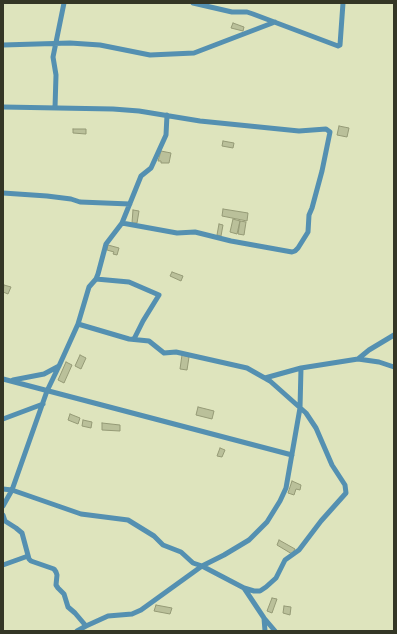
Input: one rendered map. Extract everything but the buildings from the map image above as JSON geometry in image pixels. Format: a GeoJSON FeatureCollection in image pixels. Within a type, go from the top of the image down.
{"type":"FeatureCollection","features":[{"type":"Feature","properties":{"kind":"street"},"geometry":{"type":"LineString","coordinates":[[55,108],[56,75],[53,57],[64,3]]}},
{"type":"Feature","properties":{"kind":"street"},"geometry":{"type":"LineString","coordinates":[[193,3],[232,12],[247,12],[338,46],[340,45],[343,3]]}},
{"type":"Feature","properties":{"kind":"street"},"geometry":{"type":"LineString","coordinates":[[3,45],[70,42],[100,45],[150,55],[194,53],[275,22]]}},
{"type":"Feature","properties":{"kind":"street"},"geometry":{"type":"LineString","coordinates":[[3,107],[113,109],[167,115],[200,121],[292,130],[328,130],[330,132],[322,171],[309,215],[306,235],[298,248],[292,252],[231,241],[196,232],[177,233],[122,223]]}},
{"type":"Feature","properties":{"kind":"street"},"geometry":{"type":"LineString","coordinates":[[3,506],[12,490],[47,391],[78,324],[89,287],[96,279],[106,244],[122,223],[140,179],[151,168],[165,138],[167,115]]}},
{"type":"Feature","properties":{"kind":"street"},"geometry":{"type":"LineString","coordinates":[[3,193],[47,196],[71,199],[80,202],[130,204]]}},
{"type":"Feature","properties":{"kind":"street"},"geometry":{"type":"LineString","coordinates":[[96,279],[129,282],[159,295],[160,297],[143,321],[134,339]]}},
{"type":"Feature","properties":{"kind":"street"},"geometry":{"type":"LineString","coordinates":[[3,489],[12,490],[81,514],[128,520],[154,536],[164,545],[179,550],[191,562],[202,566],[244,588],[254,590],[260,590],[266,587],[276,578],[285,560],[299,550],[321,521],[346,493],[345,485],[332,466],[316,428],[306,413],[270,381],[247,368],[176,352],[164,352],[152,342],[129,339],[78,324]]}},
{"type":"Feature","properties":{"kind":"street"},"geometry":{"type":"LineString","coordinates":[[265,378],[301,368],[358,359],[369,350],[394,335]]}},
{"type":"Feature","properties":{"kind":"street"},"geometry":{"type":"LineString","coordinates":[[358,359],[379,362],[394,367]]}},
{"type":"Feature","properties":{"kind":"street"},"geometry":{"type":"LineString","coordinates":[[11,381],[44,374],[59,366]]}},
{"type":"Feature","properties":{"kind":"street"},"geometry":{"type":"LineString","coordinates":[[77,631],[108,616],[132,614],[141,610],[202,566],[249,540],[267,522],[286,488],[300,408],[301,368]]}},
{"type":"Feature","properties":{"kind":"street"},"geometry":{"type":"LineString","coordinates":[[3,379],[292,455]]}},
{"type":"Feature","properties":{"kind":"street"},"geometry":{"type":"LineString","coordinates":[[3,419],[43,404]]}},
{"type":"Feature","properties":{"kind":"street"},"geometry":{"type":"LineString","coordinates":[[3,514],[5,521],[22,533],[28,556],[31,561],[54,569],[57,575],[58,588],[64,594],[68,607],[86,626]]}},
{"type":"Feature","properties":{"kind":"street"},"geometry":{"type":"LineString","coordinates":[[3,565],[28,556]]}},
{"type":"Feature","properties":{"kind":"street"},"geometry":{"type":"LineString","coordinates":[[244,588],[264,618],[275,631]]}},
{"type":"Feature","properties":{"kind":"street"},"geometry":{"type":"LineString","coordinates":[[264,618],[265,631]]}}]}
